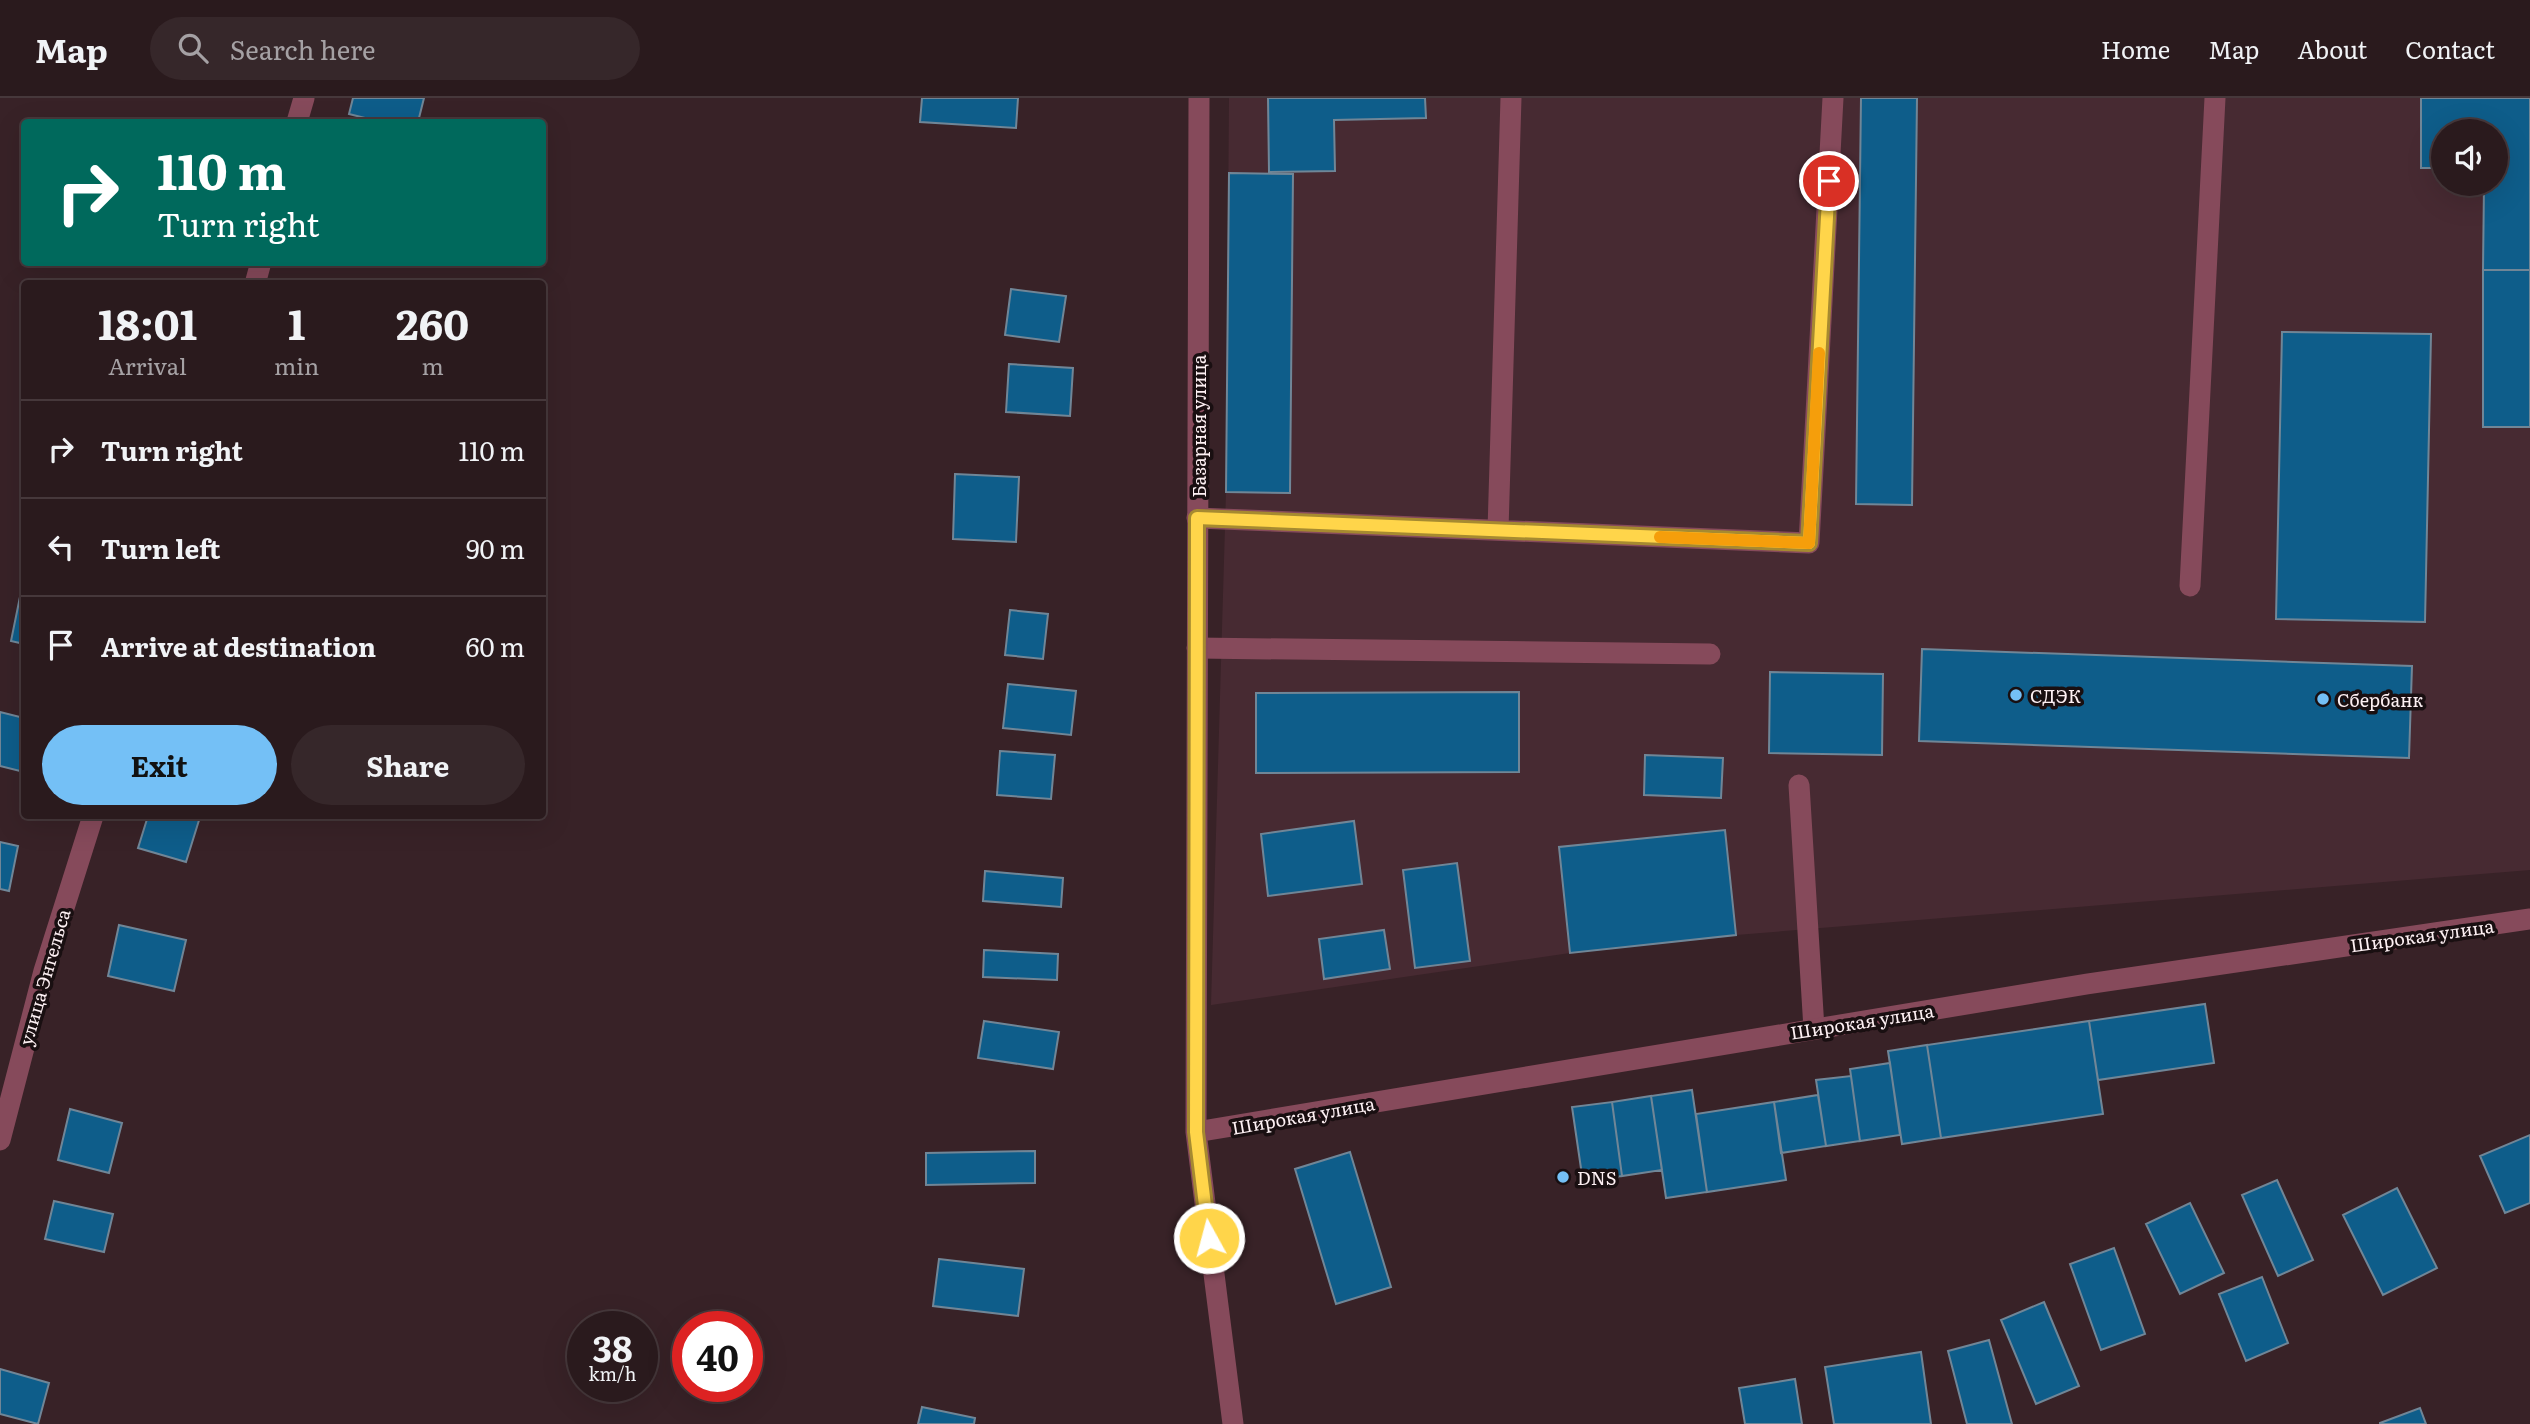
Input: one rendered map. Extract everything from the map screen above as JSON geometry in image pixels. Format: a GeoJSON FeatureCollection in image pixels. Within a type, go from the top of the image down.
{"type":"FeatureCollection","features":[{"type":"Feature","properties":{"kind":"street"},"geometry":{"type":"LineString","coordinates":[[298,119],[304,98]]}},
{"type":"Feature","properties":{"kind":"street","name":"Базарная улица"},"geometry":{"type":"LineString","coordinates":[[1199,98],[1196,1132],[1233,1424]]}},
{"type":"Feature","properties":{"kind":"street"},"geometry":{"type":"LineString","coordinates":[[1498,530],[1511,98]]}},
{"type":"Feature","properties":{"kind":"street"},"geometry":{"type":"LineString","coordinates":[[1197,518],[1809,543],[1833,98]]}},
{"type":"Feature","properties":{"kind":"street"},"geometry":{"type":"LineString","coordinates":[[2190,586],[2215,98]]}},
{"type":"Feature","properties":{"kind":"street"},"geometry":{"type":"LineString","coordinates":[[1197,648],[1710,654]]}},
{"type":"Feature","properties":{"kind":"street"},"geometry":{"type":"LineString","coordinates":[[1799,785],[1814,1029]]}},
{"type":"Feature","properties":{"kind":"street","name":"улица Энгельса"},"geometry":{"type":"LineString","coordinates":[[0,1140],[44,971],[92,819]]}},
{"type":"Feature","properties":{"kind":"street","name":"Широкая улица"},"geometry":{"type":"LineString","coordinates":[[1196,1132],[2087,984],[2530,919]]}},
{"type":"Feature","properties":{"kind":"shaded area"},"geometry":{"type":"Polygon","coordinates":[[[1229,98],[2530,98],[2530,870],[1736,935],[1570,953],[1211,1005],[1226,492],[1229,98]]]}},
{"type":"Feature","properties":{"kind":"building"},"geometry":{"type":"Polygon","coordinates":[[[353,98],[424,98],[419,119],[369,119],[349,114],[353,98]]]}},
{"type":"Feature","properties":{"kind":"building"},"geometry":{"type":"Polygon","coordinates":[[[922,98],[1018,98],[1016,128],[920,122],[922,98]]]}},
{"type":"Feature","properties":{"kind":"building"},"geometry":{"type":"Polygon","coordinates":[[[1268,98],[1425,98],[1426,118],[1334,120],[1335,171],[1269,172],[1268,98]]]}},
{"type":"Feature","properties":{"kind":"building"},"geometry":{"type":"Polygon","coordinates":[[[1861,98],[1917,98],[1912,505],[1856,504],[1861,98]]]}},
{"type":"Feature","properties":{"kind":"building"},"geometry":{"type":"Polygon","coordinates":[[[2421,98],[2530,98],[2530,270],[2483,270],[2484,196],[2508,196],[2508,119],[2431,119],[2431,168],[2421,168],[2421,98]]]}},
{"type":"Feature","properties":{"kind":"building"},"geometry":{"type":"Polygon","coordinates":[[[1229,173],[1293,174],[1290,493],[1226,492],[1229,173]]]}},
{"type":"Feature","properties":{"kind":"building"},"geometry":{"type":"Polygon","coordinates":[[[2483,270],[2530,270],[2530,427],[2483,427],[2483,270]]]}},
{"type":"Feature","properties":{"kind":"building"},"geometry":{"type":"Polygon","coordinates":[[[1011,289],[1066,296],[1059,342],[1005,335],[1011,289]]]}},
{"type":"Feature","properties":{"kind":"building"},"geometry":{"type":"Polygon","coordinates":[[[2282,332],[2431,334],[2425,622],[2276,619],[2282,332]]]}},
{"type":"Feature","properties":{"kind":"building"},"geometry":{"type":"Polygon","coordinates":[[[1009,364],[1073,368],[1070,416],[1006,412],[1009,364]]]}},
{"type":"Feature","properties":{"kind":"building"},"geometry":{"type":"Polygon","coordinates":[[[955,474],[1019,477],[1016,542],[953,539],[955,474]]]}},
{"type":"Feature","properties":{"kind":"building"},"geometry":{"type":"Polygon","coordinates":[[[21,592],[21,643],[11,641],[21,592]]]}},
{"type":"Feature","properties":{"kind":"building"},"geometry":{"type":"Polygon","coordinates":[[[1010,610],[1048,614],[1043,659],[1005,655],[1010,610]]]}},
{"type":"Feature","properties":{"kind":"building"},"geometry":{"type":"Polygon","coordinates":[[[1922,649],[2412,666],[2409,758],[1919,741],[1922,649]]]}},
{"type":"Feature","properties":{"kind":"building"},"geometry":{"type":"Polygon","coordinates":[[[1770,672],[1883,674],[1882,755],[1769,753],[1770,672]]]}},
{"type":"Feature","properties":{"kind":"building"},"geometry":{"type":"Polygon","coordinates":[[[1008,684],[1076,691],[1071,735],[1003,728],[1008,684]]]}},
{"type":"Feature","properties":{"kind":"building"},"geometry":{"type":"Polygon","coordinates":[[[1519,692],[1519,772],[1256,773],[1256,693],[1519,692]]]}},
{"type":"Feature","properties":{"kind":"building"},"geometry":{"type":"Polygon","coordinates":[[[0,712],[21,717],[21,771],[0,766],[0,712]]]}},
{"type":"Feature","properties":{"kind":"building"},"geometry":{"type":"Polygon","coordinates":[[[1000,751],[1055,755],[1051,799],[997,795],[1000,751]]]}},
{"type":"Feature","properties":{"kind":"building"},"geometry":{"type":"Polygon","coordinates":[[[1645,755],[1723,758],[1721,798],[1644,795],[1645,755]]]}},
{"type":"Feature","properties":{"kind":"building"},"geometry":{"type":"Polygon","coordinates":[[[147,819],[199,819],[186,862],[138,848],[147,819]]]}},
{"type":"Feature","properties":{"kind":"building"},"geometry":{"type":"Polygon","coordinates":[[[1354,821],[1362,884],[1268,896],[1261,834],[1354,821]]]}},
{"type":"Feature","properties":{"kind":"building"},"geometry":{"type":"Polygon","coordinates":[[[1725,830],[1736,935],[1570,953],[1559,847],[1725,830]]]}},
{"type":"Feature","properties":{"kind":"building"},"geometry":{"type":"Polygon","coordinates":[[[0,842],[18,846],[9,891],[0,889],[0,842]]]}},
{"type":"Feature","properties":{"kind":"building"},"geometry":{"type":"Polygon","coordinates":[[[1457,863],[1470,961],[1415,968],[1403,870],[1457,863]]]}},
{"type":"Feature","properties":{"kind":"building"},"geometry":{"type":"Polygon","coordinates":[[[985,871],[1063,878],[1061,907],[983,901],[985,871]]]}},
{"type":"Feature","properties":{"kind":"building"},"geometry":{"type":"Polygon","coordinates":[[[119,925],[186,940],[174,991],[108,976],[119,925]]]}},
{"type":"Feature","properties":{"kind":"building"},"geometry":{"type":"Polygon","coordinates":[[[1384,930],[1390,969],[1324,979],[1319,939],[1384,930]]]}},
{"type":"Feature","properties":{"kind":"building"},"geometry":{"type":"Polygon","coordinates":[[[984,950],[1058,954],[1057,980],[983,977],[984,950]]]}},
{"type":"Feature","properties":{"kind":"building"},"geometry":{"type":"Polygon","coordinates":[[[2205,1004],[2214,1063],[2098,1080],[2089,1021],[2205,1004]]]}},
{"type":"Feature","properties":{"kind":"building"},"geometry":{"type":"Polygon","coordinates":[[[984,1021],[1059,1032],[1053,1069],[978,1058],[984,1021]]]}},
{"type":"Feature","properties":{"kind":"building"},"geometry":{"type":"Polygon","coordinates":[[[2089,1021],[2103,1114],[1941,1138],[1927,1045],[2089,1021]]]}},
{"type":"Feature","properties":{"kind":"building"},"geometry":{"type":"Polygon","coordinates":[[[1927,1045],[1941,1138],[1902,1144],[1888,1051],[1927,1045]]]}},
{"type":"Feature","properties":{"kind":"building"},"geometry":{"type":"Polygon","coordinates":[[[1890,1063],[1900,1135],[1860,1141],[1850,1069],[1890,1063]]]}},
{"type":"Feature","properties":{"kind":"building"},"geometry":{"type":"Polygon","coordinates":[[[1851,1076],[1860,1141],[1826,1146],[1816,1080],[1851,1076]]]}},
{"type":"Feature","properties":{"kind":"building"},"geometry":{"type":"Polygon","coordinates":[[[1692,1090],[1707,1192],[1666,1198],[1651,1096],[1692,1090]]]}},
{"type":"Feature","properties":{"kind":"building"},"geometry":{"type":"Polygon","coordinates":[[[1818,1095],[1826,1146],[1781,1153],[1774,1102],[1818,1095]]]}},
{"type":"Feature","properties":{"kind":"building"},"geometry":{"type":"Polygon","coordinates":[[[1651,1096],[1662,1170],[1622,1176],[1612,1102],[1651,1096]]]}},
{"type":"Feature","properties":{"kind":"building"},"geometry":{"type":"Polygon","coordinates":[[[1612,1102],[1622,1176],[1583,1182],[1572,1107],[1612,1102]]]}},
{"type":"Feature","properties":{"kind":"building"},"geometry":{"type":"Polygon","coordinates":[[[1774,1102],[1786,1180],[1707,1192],[1696,1114],[1774,1102]]]}},
{"type":"Feature","properties":{"kind":"building"},"geometry":{"type":"Polygon","coordinates":[[[70,1109],[122,1123],[109,1173],[58,1160],[70,1109]]]}},
{"type":"Feature","properties":{"kind":"building"},"geometry":{"type":"Polygon","coordinates":[[[2530,1135],[2530,1203],[2505,1213],[2480,1156],[2530,1135]]]}},
{"type":"Feature","properties":{"kind":"building"},"geometry":{"type":"Polygon","coordinates":[[[1035,1151],[1035,1183],[926,1185],[926,1153],[1035,1151]]]}},
{"type":"Feature","properties":{"kind":"building"},"geometry":{"type":"Polygon","coordinates":[[[1350,1152],[1391,1287],[1336,1304],[1295,1169],[1350,1152]]]}},
{"type":"Feature","properties":{"kind":"building"},"geometry":{"type":"Polygon","coordinates":[[[2277,1180],[2313,1260],[2278,1276],[2242,1195],[2277,1180]]]}},
{"type":"Feature","properties":{"kind":"building"},"geometry":{"type":"Polygon","coordinates":[[[2397,1188],[2437,1268],[2383,1295],[2343,1215],[2397,1188]]]}},
{"type":"Feature","properties":{"kind":"building"},"geometry":{"type":"Polygon","coordinates":[[[54,1201],[113,1214],[104,1252],[45,1239],[54,1201]]]}},
{"type":"Feature","properties":{"kind":"building"},"geometry":{"type":"Polygon","coordinates":[[[2190,1203],[2224,1273],[2180,1294],[2146,1224],[2190,1203]]]}},
{"type":"Feature","properties":{"kind":"building"},"geometry":{"type":"Polygon","coordinates":[[[2114,1248],[2145,1334],[2101,1350],[2070,1264],[2114,1248]]]}},
{"type":"Feature","properties":{"kind":"building"},"geometry":{"type":"Polygon","coordinates":[[[939,1259],[1024,1269],[1018,1316],[933,1306],[939,1259]]]}},
{"type":"Feature","properties":{"kind":"building"},"geometry":{"type":"Polygon","coordinates":[[[2262,1277],[2288,1343],[2246,1361],[2219,1294],[2262,1277]]]}},
{"type":"Feature","properties":{"kind":"building"},"geometry":{"type":"Polygon","coordinates":[[[2044,1302],[2079,1386],[2036,1404],[2001,1320],[2044,1302]]]}},
{"type":"Feature","properties":{"kind":"building"},"geometry":{"type":"Polygon","coordinates":[[[1989,1340],[2012,1424],[1967,1424],[1948,1351],[1989,1340]]]}},
{"type":"Feature","properties":{"kind":"building"},"geometry":{"type":"Polygon","coordinates":[[[1921,1352],[1931,1424],[1834,1424],[1825,1367],[1921,1352]]]}},
{"type":"Feature","properties":{"kind":"building"},"geometry":{"type":"Polygon","coordinates":[[[0,1369],[49,1383],[38,1424],[0,1414],[0,1369]]]}},
{"type":"Feature","properties":{"kind":"building"},"geometry":{"type":"Polygon","coordinates":[[[1795,1379],[1802,1424],[1745,1424],[1739,1388],[1795,1379]]]}},
{"type":"Feature","properties":{"kind":"building"},"geometry":{"type":"Polygon","coordinates":[[[922,1407],[975,1418],[974,1424],[918,1424],[922,1407]]]}},
{"type":"Feature","properties":{"kind":"building"},"geometry":{"type":"Polygon","coordinates":[[[2420,1408],[2426,1424],[2380,1424],[2380,1423],[2420,1408]]]}},
{"type":"Feature","properties":{"kind":"slow traffic"},"geometry":{"type":"LineString","coordinates":[[1660,537],[1809,543],[1819,353]]}},
{"type":"Feature","properties":{"kind":"place","name":"СДЭК"},"geometry":{"type":"Point","coordinates":[2016,695]}},
{"type":"Feature","properties":{"kind":"place","name":"Сбербанк"},"geometry":{"type":"Point","coordinates":[2323,699]}},
{"type":"Feature","properties":{"kind":"place","name":"DNS"},"geometry":{"type":"Point","coordinates":[1563,1177]}},
{"type":"Feature","properties":{"kind":"route"},"geometry":{"type":"LineString","coordinates":[[1209,1238],[1196,1132],[1197,518],[1809,543],[1829,181]]}}]}
